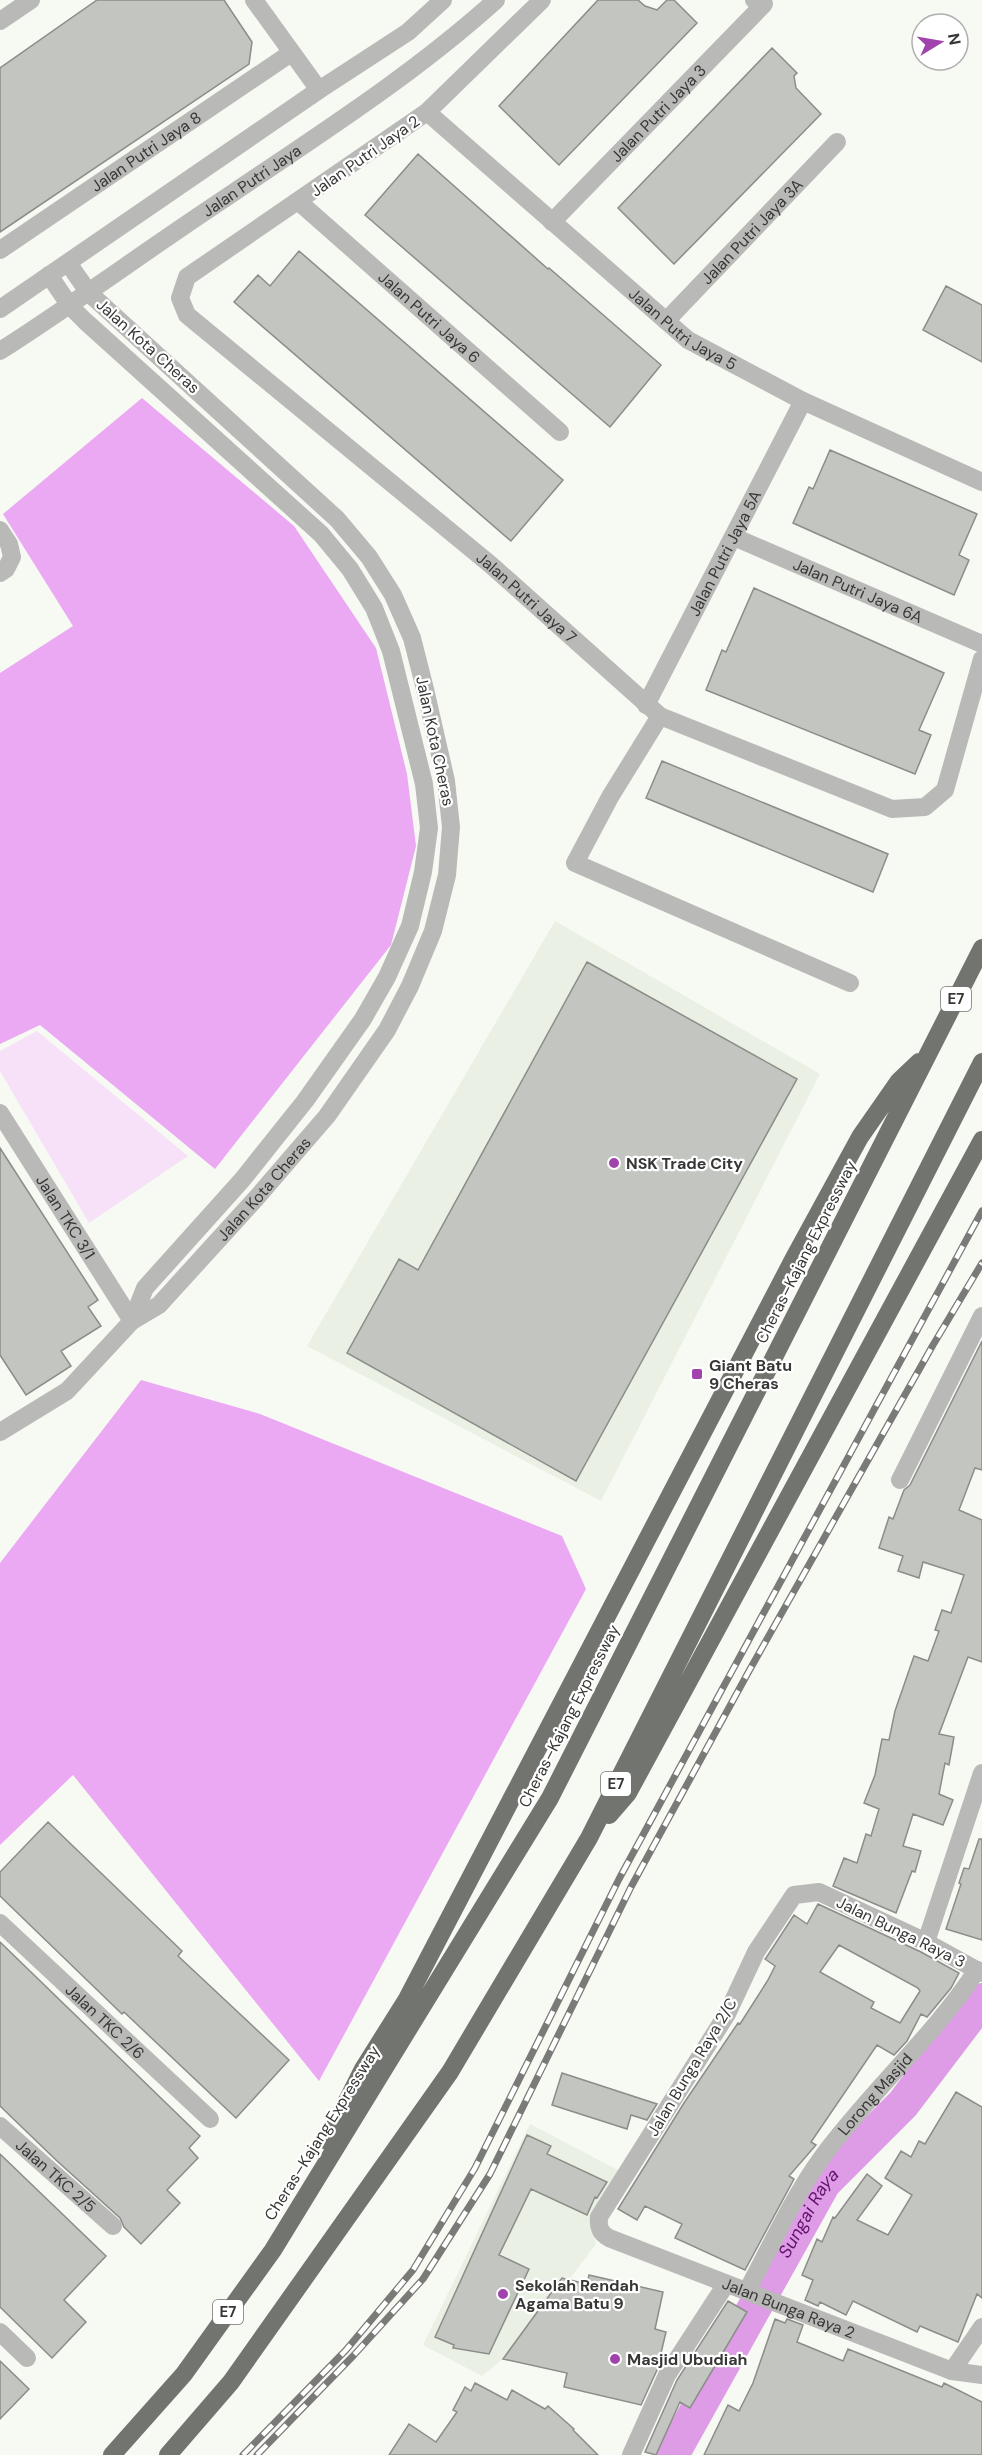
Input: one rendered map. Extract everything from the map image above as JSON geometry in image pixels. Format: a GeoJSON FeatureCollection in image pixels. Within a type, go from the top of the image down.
{"type":"FeatureCollection","features":[{"type":"Feature","properties":{"kind":"highway","name":"Cheras–Kajang Expressway"},"geometry":{"type":"LineString","coordinates":[[112,2455],[184,2374],[273,2250],[550,1798],[982,948]]}},
{"type":"Feature","properties":{"kind":"highway"},"geometry":{"type":"LineString","coordinates":[[273,2250],[363,2069],[407,1999],[737,1365],[860,1137],[899,1082],[931,1051]]}},
{"type":"Feature","properties":{"kind":"highway","name":"E7"},"geometry":{"type":"LineString","coordinates":[[168,2455],[231,2382],[450,2072],[589,1838],[982,1062]]}},
{"type":"Feature","properties":{"kind":"highway"},"geometry":{"type":"LineString","coordinates":[[589,1838],[628,1793],[982,1140]]}},
{"type":"Feature","properties":{"kind":"street"},"geometry":{"type":"LineString","coordinates":[[0,21],[31,0]]}},
{"type":"Feature","properties":{"kind":"street"},"geometry":{"type":"LineString","coordinates":[[254,0],[319,90]]}},
{"type":"Feature","properties":{"kind":"street"},"geometry":{"type":"LineString","coordinates":[[0,309],[319,90],[408,32],[443,0]]}},
{"type":"Feature","properties":{"kind":"street","name":"Jalan Putri Jaya"},"geometry":{"type":"LineString","coordinates":[[0,351],[70,306],[340,121],[458,34],[496,0]]}},
{"type":"Feature","properties":{"kind":"street","name":"Jalan Putri Jaya 2"},"geometry":{"type":"LineString","coordinates":[[180,298],[187,278],[427,112],[542,0]]}},
{"type":"Feature","properties":{"kind":"street","name":"Jalan Putri Jaya 3"},"geometry":{"type":"LineString","coordinates":[[552,222],[759,2]]}},
{"type":"Feature","properties":{"kind":"street","name":"Jalan Putri Jaya 8"},"geometry":{"type":"LineString","coordinates":[[0,250],[291,53]]}},
{"type":"Feature","properties":{"kind":"street","name":"Jalan Putri Jaya 5"},"geometry":{"type":"LineString","coordinates":[[427,112],[688,340],[803,401],[982,482]]}},
{"type":"Feature","properties":{"kind":"street","name":"Jalan Putri Jaya 3A"},"geometry":{"type":"LineString","coordinates":[[666,321],[837,142]]}},
{"type":"Feature","properties":{"kind":"street","name":"Jalan Putri Jaya 6"},"geometry":{"type":"LineString","coordinates":[[298,202],[560,432]]}},
{"type":"Feature","properties":{"kind":"street","name":"Jalan Kota Cheras"},"geometry":{"type":"LineString","coordinates":[[0,1432],[67,1391],[132,1321],[159,1305],[327,1116],[387,1030],[411,986],[433,931],[447,875],[451,828],[446,781],[412,638],[393,595],[369,557],[338,519],[89,293],[68,263]]}},
{"type":"Feature","properties":{"kind":"street","name":"Jalan Kota Cheras"},"geometry":{"type":"LineString","coordinates":[[49,275],[70,306],[84,321],[321,534],[350,569],[374,608],[391,651],[424,784],[429,828],[423,872],[410,926],[387,977],[363,1019],[305,1101],[242,1180],[145,1288],[132,1321]]}},
{"type":"Feature","properties":{"kind":"street","name":"Jalan Putri Jaya 7"},"geometry":{"type":"LineString","coordinates":[[180,298],[188,315],[491,566],[653,711],[892,809],[925,807],[945,790],[982,659]]}},
{"type":"Feature","properties":{"kind":"street","name":"Jalan Putri Jaya 5A"},"geometry":{"type":"LineString","coordinates":[[803,401],[734,537],[653,711],[575,862],[850,983]]}},
{"type":"Feature","properties":{"kind":"street"},"geometry":{"type":"LineString","coordinates":[[0,530],[9,544],[12,557],[6,569],[0,573]]}},
{"type":"Feature","properties":{"kind":"street","name":"Jalan Putri Jaya 6A"},"geometry":{"type":"LineString","coordinates":[[734,537],[982,644]]}},
{"type":"Feature","properties":{"kind":"street","name":"Jalan TKC 3/1"},"geometry":{"type":"LineString","coordinates":[[0,1113],[132,1321]]}},
{"type":"Feature","properties":{"kind":"street"},"geometry":{"type":"LineString","coordinates":[[900,1480],[982,1316]]}},
{"type":"Feature","properties":{"kind":"street"},"geometry":{"type":"LineString","coordinates":[[926,1942],[982,1773]]}},
{"type":"Feature","properties":{"kind":"street","name":"Jalan Bunga Raya 3"},"geometry":{"type":"LineString","coordinates":[[819,1892],[926,1942],[980,1971]]}},
{"type":"Feature","properties":{"kind":"street","name":"Jalan Bunga Raya 2/C"},"geometry":{"type":"LineString","coordinates":[[600,2230],[599,2217],[727,2014],[756,1952],[794,1895],[819,1892]]}},
{"type":"Feature","properties":{"kind":"street","name":"Jalan TKC 2/6"},"geometry":{"type":"LineString","coordinates":[[0,1923],[210,2119]]}},
{"type":"Feature","properties":{"kind":"street","name":"Lorong Masjid"},"geometry":{"type":"LineString","coordinates":[[752,2293],[803,2186],[822,2157],[980,1971]]}},
{"type":"Feature","properties":{"kind":"street","name":"Jalan TKC 2/5"},"geometry":{"type":"LineString","coordinates":[[0,2126],[113,2226]]}},
{"type":"Feature","properties":{"kind":"street","name":"Jalan Bunga Raya 2"},"geometry":{"type":"LineString","coordinates":[[600,2230],[609,2238],[726,2284],[795,2308],[952,2371],[982,2375]]}},
{"type":"Feature","properties":{"kind":"street"},"geometry":{"type":"LineString","coordinates":[[631,2455],[667,2374],[726,2284]]}},
{"type":"Feature","properties":{"kind":"street"},"geometry":{"type":"LineString","coordinates":[[952,2371],[982,2326]]}},
{"type":"Feature","properties":{"kind":"street"},"geometry":{"type":"LineString","coordinates":[[0,2332],[27,2358]]}},
{"type":"Feature","properties":{"kind":"shaded area"},"geometry":{"type":"Polygon","coordinates":[[[142,398],[294,526],[376,648],[407,774],[416,846],[391,945],[215,1169],[40,1025],[0,1044],[0,673],[73,626],[3,514],[142,398]]]}},
{"type":"Feature","properties":{"kind":"shaded area","name":"NSK Trade City"},"geometry":{"type":"Polygon","coordinates":[[[555,921],[820,1074],[601,1501],[307,1346],[555,921]]]}},
{"type":"Feature","properties":{"kind":"shaded area"},"geometry":{"type":"Polygon","coordinates":[[[37,1031],[188,1156],[89,1223],[0,1071],[0,1051],[37,1031]]]}},
{"type":"Feature","properties":{"kind":"shaded area"},"geometry":{"type":"Polygon","coordinates":[[[141,1380],[260,1414],[562,1536],[586,1589],[319,2081],[73,1775],[0,1845],[0,1563],[141,1380]]]}},
{"type":"Feature","properties":{"kind":"shaded area","name":"Sekolah Rendah Agama Batu 9"},"geometry":{"type":"Polygon","coordinates":[[[530,2124],[618,2170],[592,2226],[596,2244],[519,2346],[482,2376],[423,2345],[530,2124]]]}},
{"type":"Feature","properties":{"kind":"building"},"geometry":{"type":"Polygon","coordinates":[[[97,0],[224,0],[252,42],[249,64],[0,232],[0,68],[97,0]]]}},
{"type":"Feature","properties":{"kind":"building"},"geometry":{"type":"Polygon","coordinates":[[[598,0],[638,0],[645,6],[657,10],[667,0],[674,0],[697,23],[559,165],[499,106],[598,0]]]}},
{"type":"Feature","properties":{"kind":"building"},"geometry":{"type":"Polygon","coordinates":[[[772,48],[797,73],[794,76],[796,88],[821,114],[674,264],[618,208],[772,48]]]}},
{"type":"Feature","properties":{"kind":"building"},"geometry":{"type":"Polygon","coordinates":[[[418,154],[661,365],[610,427],[365,215],[418,154]]]}},
{"type":"Feature","properties":{"kind":"building"},"geometry":{"type":"Polygon","coordinates":[[[299,251],[563,480],[511,541],[234,302],[258,275],[270,286],[299,251]]]}},
{"type":"Feature","properties":{"kind":"building"},"geometry":{"type":"Polygon","coordinates":[[[946,286],[982,305],[982,362],[923,330],[946,286]]]}},
{"type":"Feature","properties":{"kind":"building"},"geometry":{"type":"Polygon","coordinates":[[[830,450],[977,514],[959,555],[969,560],[954,595],[793,523],[809,487],[813,489],[830,450]]]}},
{"type":"Feature","properties":{"kind":"building"},"geometry":{"type":"Polygon","coordinates":[[[754,588],[944,673],[919,730],[931,735],[915,774],[706,690],[722,650],[726,652],[754,588]]]}},
{"type":"Feature","properties":{"kind":"building"},"geometry":{"type":"Polygon","coordinates":[[[662,761],[888,854],[873,892],[646,798],[662,761]]]}},
{"type":"Feature","properties":{"kind":"building","name":"NSK Trade City"},"geometry":{"type":"Polygon","coordinates":[[[587,962],[797,1079],[576,1481],[347,1353],[399,1259],[418,1270],[587,962]]]}},
{"type":"Feature","properties":{"kind":"building"},"geometry":{"type":"Polygon","coordinates":[[[0,1148],[98,1300],[88,1307],[101,1326],[61,1351],[71,1366],[26,1395],[0,1355],[0,1148]]]}},
{"type":"Feature","properties":{"kind":"building"},"geometry":{"type":"Polygon","coordinates":[[[982,1341],[982,1470],[975,1468],[959,1510],[982,1520],[982,1662],[968,1657],[939,1734],[954,1737],[949,1765],[945,1763],[939,1794],[953,1800],[943,1825],[913,1814],[903,1846],[921,1851],[915,1872],[912,1871],[896,1913],[833,1886],[844,1858],[857,1863],[866,1834],[871,1836],[879,1809],[864,1803],[875,1775],[882,1739],[889,1740],[895,1711],[914,1656],[928,1661],[939,1631],[935,1630],[942,1610],[951,1613],[964,1575],[923,1562],[919,1578],[898,1571],[903,1556],[879,1548],[889,1517],[893,1519],[904,1490],[910,1485],[982,1341]]]}},
{"type":"Feature","properties":{"kind":"building"},"geometry":{"type":"Polygon","coordinates":[[[48,1822],[182,1951],[178,1956],[289,2060],[236,2118],[124,2012],[122,2014],[0,1896],[0,1872],[48,1822]]]}},
{"type":"Feature","properties":{"kind":"building"},"geometry":{"type":"Polygon","coordinates":[[[979,1839],[982,1839],[982,1940],[946,1929],[964,1868],[969,1869],[979,1839]]]}},
{"type":"Feature","properties":{"kind":"building"},"geometry":{"type":"Polygon","coordinates":[[[818,1904],[921,1952],[959,1973],[951,1988],[927,2017],[921,2014],[907,2041],[894,2055],[877,2045],[811,2142],[816,2145],[789,2176],[794,2179],[745,2270],[675,2238],[682,2224],[645,2206],[637,2220],[618,2209],[684,2103],[768,1980],[775,1966],[765,1959],[794,1915],[807,1924],[818,1904]],[[839,1945],[820,1972],[874,2002],[871,2008],[900,2023],[920,1991],[839,1945]]]}},
{"type":"Feature","properties":{"kind":"building"},"geometry":{"type":"Polygon","coordinates":[[[0,1942],[200,2136],[189,2148],[198,2158],[167,2190],[180,2203],[141,2244],[124,2227],[120,2218],[0,2106],[0,1942]]]}},
{"type":"Feature","properties":{"kind":"building"},"geometry":{"type":"Polygon","coordinates":[[[562,2073],[657,2104],[647,2120],[631,2115],[627,2129],[552,2105],[562,2073]]]}},
{"type":"Feature","properties":{"kind":"building"},"geometry":{"type":"Polygon","coordinates":[[[956,2092],[982,2107],[982,2298],[977,2294],[958,2342],[920,2326],[917,2332],[853,2301],[846,2315],[820,2302],[818,2306],[805,2300],[813,2280],[802,2275],[817,2239],[822,2242],[833,2217],[835,2218],[867,2174],[882,2186],[857,2220],[888,2235],[912,2195],[885,2178],[901,2151],[911,2157],[919,2141],[925,2144],[956,2092]]]}},
{"type":"Feature","properties":{"kind":"building"},"geometry":{"type":"Polygon","coordinates":[[[527,2135],[551,2146],[547,2154],[607,2182],[597,2198],[595,2197],[587,2215],[531,2189],[499,2255],[529,2269],[489,2354],[453,2348],[454,2345],[435,2337],[527,2135]]]}},
{"type":"Feature","properties":{"kind":"building"},"geometry":{"type":"Polygon","coordinates":[[[0,2154],[106,2256],[64,2300],[86,2322],[52,2358],[0,2307],[0,2154]]]}},
{"type":"Feature","properties":{"kind":"building","name":"Masjid Ubudiah"},"geometry":{"type":"Polygon","coordinates":[[[589,2275],[663,2292],[655,2329],[666,2332],[657,2370],[641,2405],[564,2387],[567,2373],[503,2359],[562,2278],[587,2284],[589,2275]]]}},
{"type":"Feature","properties":{"kind":"building"},"geometry":{"type":"Polygon","coordinates":[[[728,2301],[747,2312],[690,2408],[680,2402],[656,2455],[645,2452],[677,2380],[728,2301]]]}},
{"type":"Feature","properties":{"kind":"building"},"geometry":{"type":"Polygon","coordinates":[[[775,2319],[785,2323],[787,2319],[803,2325],[797,2342],[843,2361],[848,2349],[942,2387],[944,2383],[982,2402],[982,2455],[704,2455],[728,2405],[739,2411],[753,2383],[775,2319]]]}},
{"type":"Feature","properties":{"kind":"building"},"geometry":{"type":"Polygon","coordinates":[[[0,2361],[29,2389],[0,2419],[0,2361]]]}},
{"type":"Feature","properties":{"kind":"building"},"geometry":{"type":"Polygon","coordinates":[[[475,2383],[507,2400],[512,2390],[545,2409],[548,2406],[598,2455],[389,2455],[409,2424],[436,2442],[457,2412],[453,2410],[465,2387],[471,2391],[475,2383]]]}},
{"type":"Feature","properties":{"kind":"waterway","name":"Sungai Raya"},"geometry":{"type":"LineString","coordinates":[[672,2455],[824,2183],[903,2104],[982,2000]]}},
{"type":"Feature","properties":{"kind":"railway"},"geometry":{"type":"LineString","coordinates":[[243,2455],[346,2350],[413,2270],[475,2168],[619,1879],[982,1211]]}},
{"type":"Feature","properties":{"kind":"railway"},"geometry":{"type":"LineString","coordinates":[[257,2455],[354,2355],[423,2279],[490,2174],[631,1887],[749,1671],[933,1345],[982,1263]]}},
{"type":"Feature","properties":{"kind":"place","name":"NSK Trade City"},"geometry":{"type":"Point","coordinates":[614,1163]}},
{"type":"Feature","properties":{"kind":"place","name":"Giant Batu 9 Cheras"},"geometry":{"type":"Point","coordinates":[697,1374]}},
{"type":"Feature","properties":{"kind":"place","name":"Sekolah Rendah Agama Batu 9"},"geometry":{"type":"Point","coordinates":[503,2294]}},
{"type":"Feature","properties":{"kind":"place","name":"Masjid Ubudiah"},"geometry":{"type":"Point","coordinates":[615,2359]}}]}
